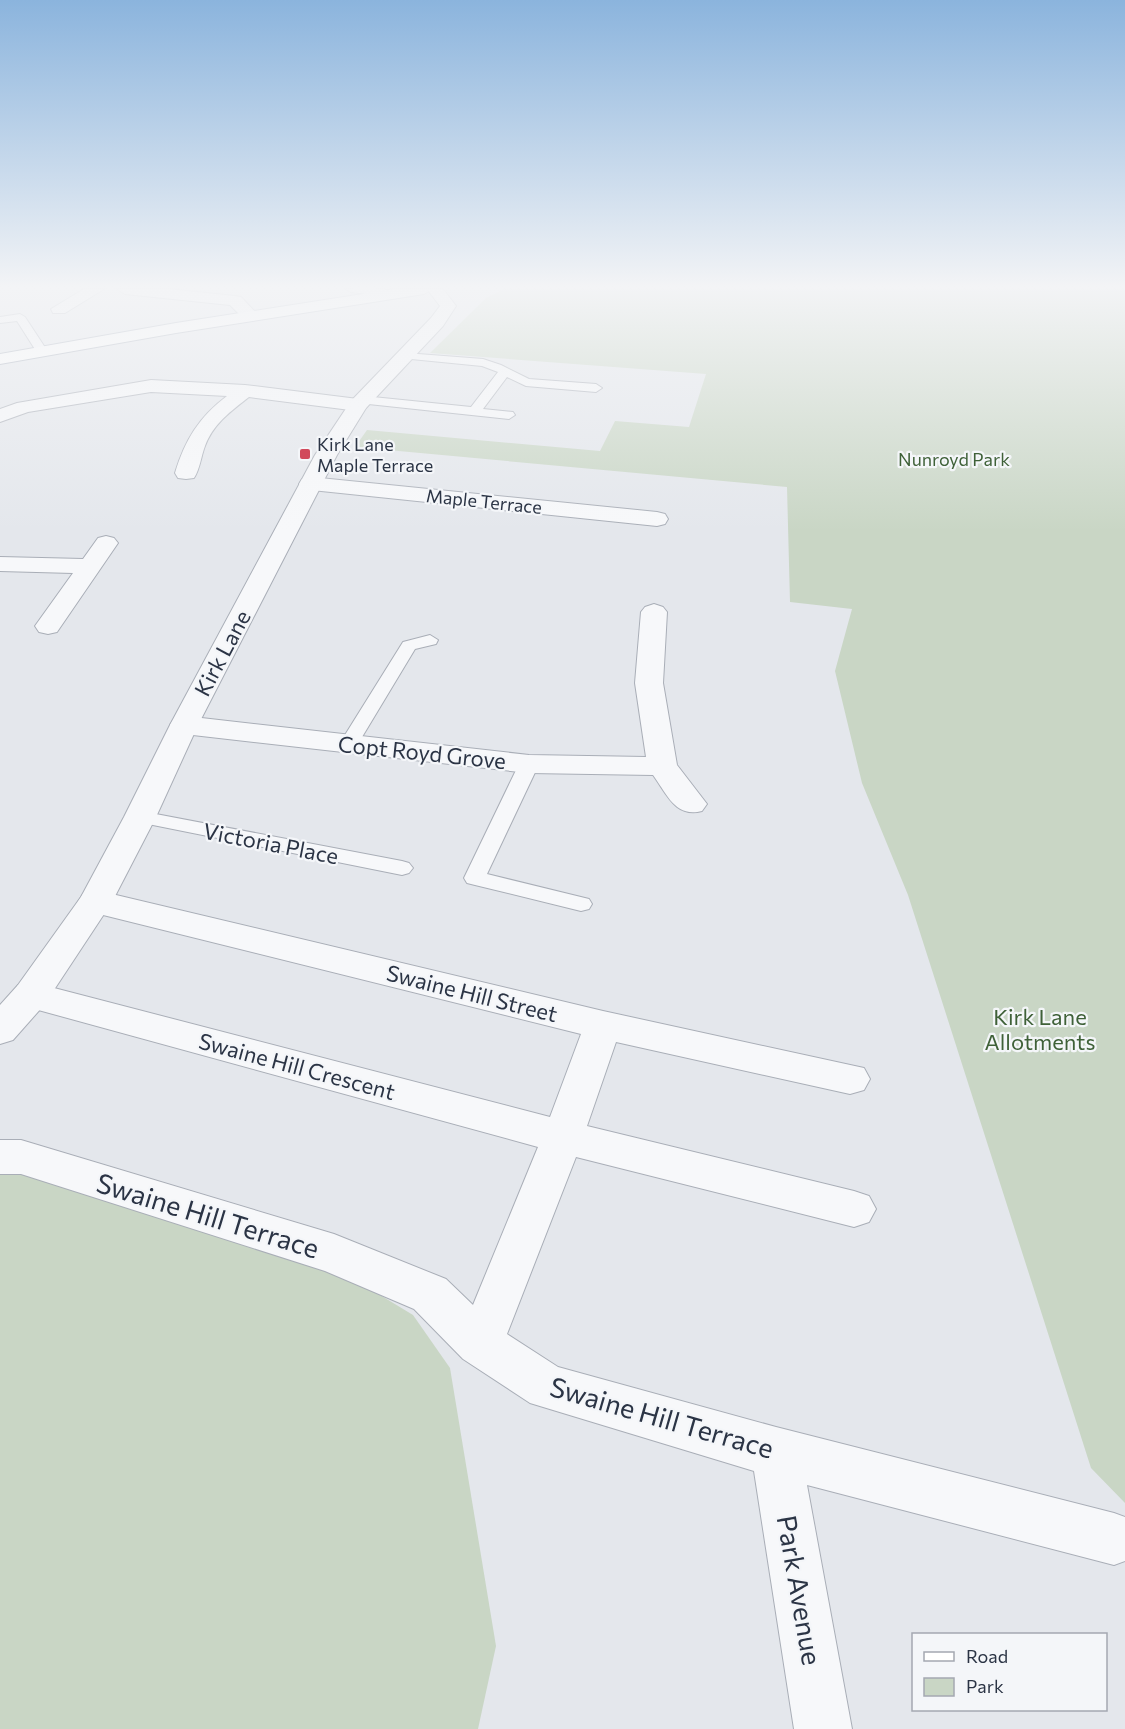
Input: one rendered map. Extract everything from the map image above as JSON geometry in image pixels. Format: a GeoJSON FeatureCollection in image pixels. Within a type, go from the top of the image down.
{"type":"FeatureCollection","features":[{"type":"Feature","properties":{"kind":"street","name":"Kirk Lane"},"geometry":{"type":"LineString","coordinates":[[0,1030],[31,995],[95,902],[140,817],[184,725],[326,455],[360,402],[392,370]]}},
{"type":"Feature","properties":{"kind":"street"},"geometry":{"type":"LineString","coordinates":[[0,416],[24,406],[151,386],[245,391],[360,402]]}},
{"type":"Feature","properties":{"kind":"street"},"geometry":{"type":"LineString","coordinates":[[186,472],[193,444],[209,420],[245,391]]}},
{"type":"Feature","properties":{"kind":"street","name":"Maple Terrace"},"geometry":{"type":"LineString","coordinates":[[310,484],[657,519]]}},
{"type":"Feature","properties":{"kind":"street"},"geometry":{"type":"LineString","coordinates":[[48,626],[106,543]]}},
{"type":"Feature","properties":{"kind":"street"},"geometry":{"type":"LineString","coordinates":[[0,564],[90,566]]}},
{"type":"Feature","properties":{"kind":"street"},"geometry":{"type":"LineString","coordinates":[[654,612],[649,684],[662,765],[691,804]]}},
{"type":"Feature","properties":{"kind":"street","name":"Copt Royd Grove"},"geometry":{"type":"LineString","coordinates":[[184,725],[529,764],[662,765]]}},
{"type":"Feature","properties":{"kind":"street","name":"Swaine Hill Street"},"geometry":{"type":"LineString","coordinates":[[95,902],[603,1025],[850,1079]]}},
{"type":"Feature","properties":{"kind":"street","name":"Swaine Hill Crescent"},"geometry":{"type":"LineString","coordinates":[[31,995],[563,1137],[854,1209]]}},
{"type":"Feature","properties":{"kind":"street"},"geometry":{"type":"LineString","coordinates":[[480,1343],[563,1137],[603,1025]]}},
{"type":"Feature","properties":{"kind":"street","name":"Swaine Hill Terrace"},"geometry":{"type":"LineString","coordinates":[[0,1157],[21,1157],[334,1254],[430,1294],[480,1343],[547,1387],[776,1452],[1120,1541]]}},
{"type":"Feature","properties":{"kind":"street","name":"Park Avenue"},"geometry":{"type":"LineString","coordinates":[[776,1452],[823,1729]]}},
{"type":"Feature","properties":{"kind":"lane"},"geometry":{"type":"LineString","coordinates":[[499,370],[526,382],[596,388]]}},
{"type":"Feature","properties":{"kind":"lane"},"geometry":{"type":"LineString","coordinates":[[476,411],[504,372]]}},
{"type":"Feature","properties":{"kind":"lane"},"geometry":{"type":"LineString","coordinates":[[360,402],[509,415]]}},
{"type":"Feature","properties":{"kind":"lane"},"geometry":{"type":"LineString","coordinates":[[349,743],[409,646],[430,640]]}},
{"type":"Feature","properties":{"kind":"lane"},"geometry":{"type":"LineString","coordinates":[[529,764],[475,878],[582,904]]}},
{"type":"Feature","properties":{"kind":"lane","name":"Victoria Place"},"geometry":{"type":"LineString","coordinates":[[140,817],[402,868]]}},
{"type":"Feature","properties":{"kind":"green space","name":"Nunroyd Park"},"geometry":{"type":"Polygon","coordinates":[[[649,370],[1125,370],[1125,1503],[1091,1468],[908,895],[862,783],[835,671],[852,609],[790,602],[787,487],[355,447],[367,430],[600,451],[615,421],[689,427],[706,374],[649,370]]]}},
{"type":"Feature","properties":{"kind":"green space"},"geometry":{"type":"Polygon","coordinates":[[[6,1168],[352,1278],[413,1315],[450,1368],[496,1646],[478,1729],[0,1729],[0,1170],[6,1168]]]}},
{"type":"Feature","properties":{"kind":"place","name":"Kirk Lane Maple Terrace"},"geometry":{"type":"Point","coordinates":[305,454]}},
{"type":"Feature","properties":{"kind":"park label","name":"Kirk Lane Allotments"},"geometry":{"type":"Point","coordinates":[1040,1028]}}]}
